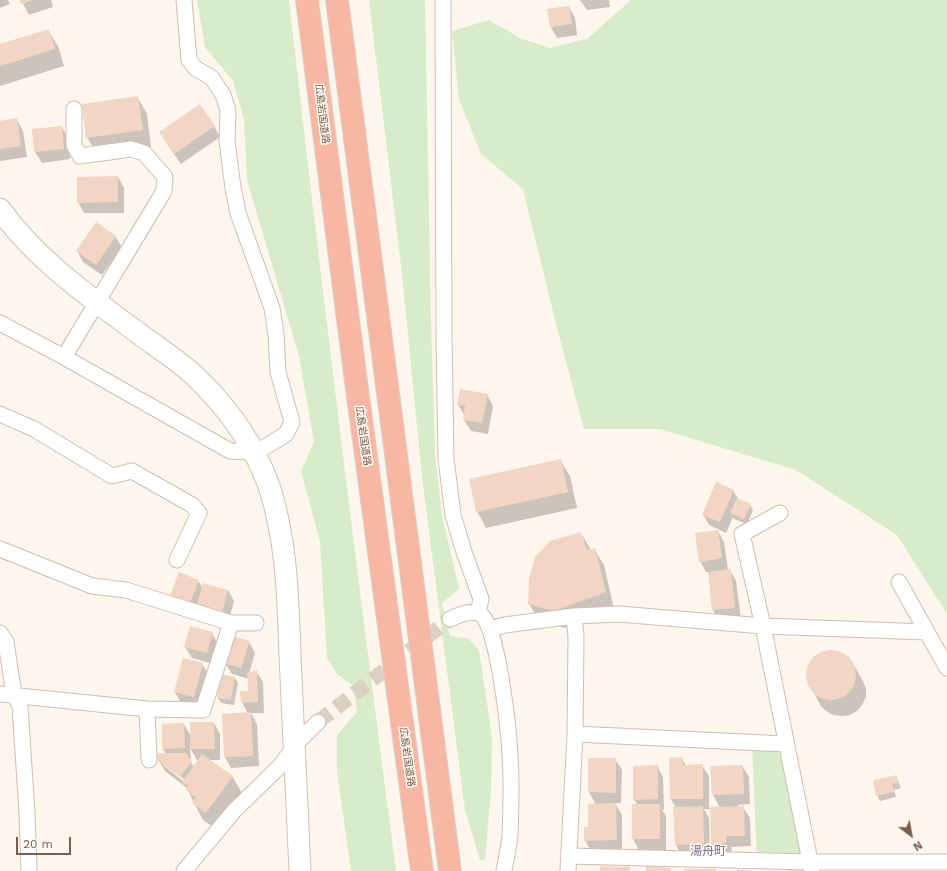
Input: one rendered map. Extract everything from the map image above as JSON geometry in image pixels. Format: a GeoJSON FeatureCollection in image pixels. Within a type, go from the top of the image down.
{"type":"FeatureCollection","features":[{"type":"Feature","properties":{"kind":"highway","name":"広島岩国道路"},"geometry":{"type":"LineString","coordinates":[[307,0],[355,374],[422,871]]}},
{"type":"Feature","properties":{"kind":"highway"},"geometry":{"type":"LineString","coordinates":[[337,0],[450,871]]}},
{"type":"Feature","properties":{"kind":"street"},"geometry":{"type":"LineString","coordinates":[[0,323],[64,357],[230,451],[253,452],[286,434],[292,422],[278,372],[276,334],[272,308],[238,213],[234,194],[227,141],[228,110],[223,95],[212,78],[195,68],[189,60],[184,0]]}},
{"type":"Feature","properties":{"kind":"street"},"geometry":{"type":"LineString","coordinates":[[443,0],[444,337],[446,459],[453,515],[464,552],[481,599],[478,613]]}},
{"type":"Feature","properties":{"kind":"street"},"geometry":{"type":"LineString","coordinates":[[64,357],[96,301],[164,191],[165,177],[144,153],[131,149],[80,156],[74,145],[74,109]]}},
{"type":"Feature","properties":{"kind":"street"},"geometry":{"type":"LineString","coordinates":[[0,210],[35,251],[66,279],[200,380],[229,413],[253,452],[268,485],[280,529],[287,589],[300,871]]}},
{"type":"Feature","properties":{"kind":"street"},"geometry":{"type":"LineString","coordinates":[[0,414],[34,429],[112,476],[132,471],[192,505],[199,513],[177,560]]}},
{"type":"Feature","properties":{"kind":"street"},"geometry":{"type":"LineString","coordinates":[[780,514],[742,534],[763,626],[811,866]]}},
{"type":"Feature","properties":{"kind":"street"},"geometry":{"type":"LineString","coordinates":[[0,549],[92,586],[126,590],[231,624],[256,623]]}},
{"type":"Feature","properties":{"kind":"street"},"geometry":{"type":"LineString","coordinates":[[899,582],[947,668]]}},
{"type":"Feature","properties":{"kind":"street"},"geometry":{"type":"LineString","coordinates":[[450,619],[463,613],[478,613],[485,618],[490,629],[505,699],[510,756],[510,837],[504,871]]}},
{"type":"Feature","properties":{"kind":"street"},"geometry":{"type":"LineString","coordinates":[[490,629],[505,625],[574,616],[619,614],[763,626],[927,632]]}},
{"type":"Feature","properties":{"kind":"street"},"geometry":{"type":"LineString","coordinates":[[574,616],[576,636],[575,734],[568,864],[913,866],[947,862]]}},
{"type":"Feature","properties":{"kind":"street"},"geometry":{"type":"LineString","coordinates":[[7,694],[147,709],[203,710],[231,624]]}},
{"type":"Feature","properties":{"kind":"street"},"geometry":{"type":"LineString","coordinates":[[0,633],[6,642],[7,694],[20,706],[29,871]]}},
{"type":"Feature","properties":{"kind":"street"},"geometry":{"type":"LineString","coordinates":[[147,709],[149,760]]}},
{"type":"Feature","properties":{"kind":"street"},"geometry":{"type":"LineString","coordinates":[[184,871],[234,811],[280,766],[294,746],[318,722]]}},
{"type":"Feature","properties":{"kind":"street"},"geometry":{"type":"LineString","coordinates":[[575,734],[786,744]]}},
{"type":"Feature","properties":{"kind":"green space"},"geometry":{"type":"Polygon","coordinates":[[[197,0],[289,0],[314,218],[396,871],[351,871],[337,771],[337,735],[357,712],[353,686],[338,675],[327,658],[320,542],[301,471],[314,442],[299,356],[247,180],[244,119],[233,81],[205,47],[197,0]]]}},
{"type":"Feature","properties":{"kind":"green space"},"geometry":{"type":"Polygon","coordinates":[[[369,0],[425,0],[435,454],[442,515],[459,589],[442,603],[450,636],[469,639],[479,650],[492,737],[491,790],[485,860],[480,860],[465,810],[422,477],[402,274],[369,0]]]}},
{"type":"Feature","properties":{"kind":"green space"},"geometry":{"type":"Polygon","coordinates":[[[631,0],[947,0],[947,614],[897,535],[796,470],[660,429],[584,429],[558,332],[523,189],[481,154],[459,99],[452,31],[489,20],[520,38],[550,48],[587,39],[631,0]]]}},
{"type":"Feature","properties":{"kind":"green space"},"geometry":{"type":"Polygon","coordinates":[[[752,743],[786,744],[810,862],[757,861],[752,743]]]}},
{"type":"Feature","properties":{"kind":"building"},"geometry":{"type":"Polygon","coordinates":[[[20,0],[33,0],[21,4],[20,0]]]}},
{"type":"Feature","properties":{"kind":"building"},"geometry":{"type":"Polygon","coordinates":[[[569,6],[572,24],[550,27],[547,9],[569,6]]]}},
{"type":"Feature","properties":{"kind":"building"},"geometry":{"type":"Polygon","coordinates":[[[49,29],[55,49],[0,66],[0,44],[49,29]]]}},
{"type":"Feature","properties":{"kind":"building"},"geometry":{"type":"Polygon","coordinates":[[[138,96],[143,130],[86,138],[82,104],[138,96]]]}},
{"type":"Feature","properties":{"kind":"building"},"geometry":{"type":"Polygon","coordinates":[[[200,104],[215,126],[174,154],[159,132],[200,104]]]}},
{"type":"Feature","properties":{"kind":"building"},"geometry":{"type":"Polygon","coordinates":[[[17,118],[21,146],[0,149],[0,121],[17,118]]]}},
{"type":"Feature","properties":{"kind":"building"},"geometry":{"type":"Polygon","coordinates":[[[62,126],[64,149],[34,152],[32,129],[62,126]]]}},
{"type":"Feature","properties":{"kind":"building"},"geometry":{"type":"Polygon","coordinates":[[[118,176],[118,202],[77,203],[77,177],[118,176]]]}},
{"type":"Feature","properties":{"kind":"building"},"geometry":{"type":"Polygon","coordinates":[[[96,222],[116,236],[96,265],[76,251],[96,222]]]}},
{"type":"Feature","properties":{"kind":"building"},"geometry":{"type":"Polygon","coordinates":[[[460,389],[488,394],[482,423],[463,420],[465,406],[457,405],[460,389]]]}},
{"type":"Feature","properties":{"kind":"building"},"geometry":{"type":"Polygon","coordinates":[[[561,459],[568,492],[476,512],[469,479],[561,459]]]}},
{"type":"Feature","properties":{"kind":"building"},"geometry":{"type":"Polygon","coordinates":[[[716,482],[734,490],[720,522],[702,515],[716,482]]]}},
{"type":"Feature","properties":{"kind":"building"},"geometry":{"type":"Polygon","coordinates":[[[737,498],[751,504],[744,519],[730,513],[737,498]]]}},
{"type":"Feature","properties":{"kind":"building"},"geometry":{"type":"Polygon","coordinates":[[[718,530],[722,558],[699,562],[695,533],[718,530]]]}},
{"type":"Feature","properties":{"kind":"building"},"geometry":{"type":"Polygon","coordinates":[[[581,532],[587,550],[595,548],[606,592],[554,611],[528,604],[529,579],[535,557],[550,541],[581,532]]]}},
{"type":"Feature","properties":{"kind":"building"},"geometry":{"type":"Polygon","coordinates":[[[731,569],[735,608],[712,610],[708,572],[731,569]]]}},
{"type":"Feature","properties":{"kind":"building"},"geometry":{"type":"Polygon","coordinates":[[[179,572],[199,580],[190,603],[170,595],[179,572]]]}},
{"type":"Feature","properties":{"kind":"building"},"geometry":{"type":"Polygon","coordinates":[[[203,583],[228,590],[222,612],[197,605],[203,583]]]}},
{"type":"Feature","properties":{"kind":"building"},"geometry":{"type":"Polygon","coordinates":[[[190,626],[213,632],[207,653],[184,647],[190,626]]]}},
{"type":"Feature","properties":{"kind":"building"},"geometry":{"type":"Polygon","coordinates":[[[233,636],[250,641],[241,668],[224,663],[233,636]]]}},
{"type":"Feature","properties":{"kind":"building"},"geometry":{"type":"Polygon","coordinates":[[[826,650],[836,650],[849,657],[856,670],[856,680],[849,693],[836,700],[826,700],[817,696],[810,689],[806,680],[806,670],[810,661],[817,654],[826,650]]]}},
{"type":"Feature","properties":{"kind":"building"},"geometry":{"type":"Polygon","coordinates":[[[183,658],[203,663],[194,697],[174,692],[183,658]]]}},
{"type":"Feature","properties":{"kind":"building"},"geometry":{"type":"Polygon","coordinates":[[[257,670],[258,702],[241,703],[240,691],[248,691],[247,673],[257,670]]]}},
{"type":"Feature","properties":{"kind":"building"},"geometry":{"type":"Polygon","coordinates":[[[221,674],[235,677],[231,700],[217,698],[221,674]]]}},
{"type":"Feature","properties":{"kind":"building"},"geometry":{"type":"Polygon","coordinates":[[[251,712],[253,756],[224,757],[222,714],[251,712]]]}},
{"type":"Feature","properties":{"kind":"building"},"geometry":{"type":"Polygon","coordinates":[[[190,722],[214,722],[215,749],[190,749],[190,722]]]}},
{"type":"Feature","properties":{"kind":"building"},"geometry":{"type":"Polygon","coordinates":[[[184,723],[185,748],[162,749],[162,724],[184,723]]]}},
{"type":"Feature","properties":{"kind":"building"},"geometry":{"type":"Polygon","coordinates":[[[158,753],[186,753],[192,761],[180,777],[157,760],[158,753]]]}},
{"type":"Feature","properties":{"kind":"building"},"geometry":{"type":"Polygon","coordinates":[[[202,754],[233,776],[206,813],[192,803],[196,797],[186,790],[188,786],[182,782],[202,754]]]}},
{"type":"Feature","properties":{"kind":"building"},"geometry":{"type":"Polygon","coordinates":[[[682,757],[683,765],[703,764],[703,799],[670,799],[669,758],[682,757]]]}},
{"type":"Feature","properties":{"kind":"building"},"geometry":{"type":"Polygon","coordinates":[[[588,758],[616,758],[616,793],[588,792],[588,758]]]}},
{"type":"Feature","properties":{"kind":"building"},"geometry":{"type":"Polygon","coordinates":[[[658,765],[658,799],[633,800],[633,766],[658,765]]]}},
{"type":"Feature","properties":{"kind":"building"},"geometry":{"type":"Polygon","coordinates":[[[743,765],[744,794],[712,795],[710,766],[743,765]]]}},
{"type":"Feature","properties":{"kind":"building"},"geometry":{"type":"Polygon","coordinates":[[[897,775],[899,783],[892,784],[894,792],[876,796],[873,780],[897,775]]]}},
{"type":"Feature","properties":{"kind":"building"},"geometry":{"type":"Polygon","coordinates":[[[616,803],[617,840],[584,841],[584,827],[588,827],[588,804],[616,803]]]}},
{"type":"Feature","properties":{"kind":"building"},"geometry":{"type":"Polygon","coordinates":[[[632,804],[660,804],[660,839],[632,839],[632,804]]]}},
{"type":"Feature","properties":{"kind":"building"},"geometry":{"type":"Polygon","coordinates":[[[703,806],[704,844],[675,845],[673,807],[703,806]]]}},
{"type":"Feature","properties":{"kind":"building"},"geometry":{"type":"Polygon","coordinates":[[[744,806],[745,836],[726,836],[726,843],[711,844],[710,807],[744,806]]]}},
{"type":"Feature","properties":{"kind":"building"},"geometry":{"type":"Polygon","coordinates":[[[600,866],[630,867],[630,871],[600,871],[600,866]]]}},
{"type":"Feature","properties":{"kind":"building"},"geometry":{"type":"Polygon","coordinates":[[[646,866],[671,868],[671,871],[646,871],[646,866]]]}},
{"type":"Feature","properties":{"kind":"building"},"geometry":{"type":"Polygon","coordinates":[[[802,866],[804,871],[787,871],[802,866]]]}},
{"type":"Feature","properties":{"kind":"building"},"geometry":{"type":"Polygon","coordinates":[[[684,869],[716,869],[716,871],[684,871],[684,869]]]}},
{"type":"Feature","properties":{"kind":"tunnel"},"geometry":{"type":"LineString","coordinates":[[318,722],[450,619]]}},
{"type":"Feature","properties":{"kind":"district","name":"湯舟町"},"geometry":{"type":"Point","coordinates":[708,851]}}]}
